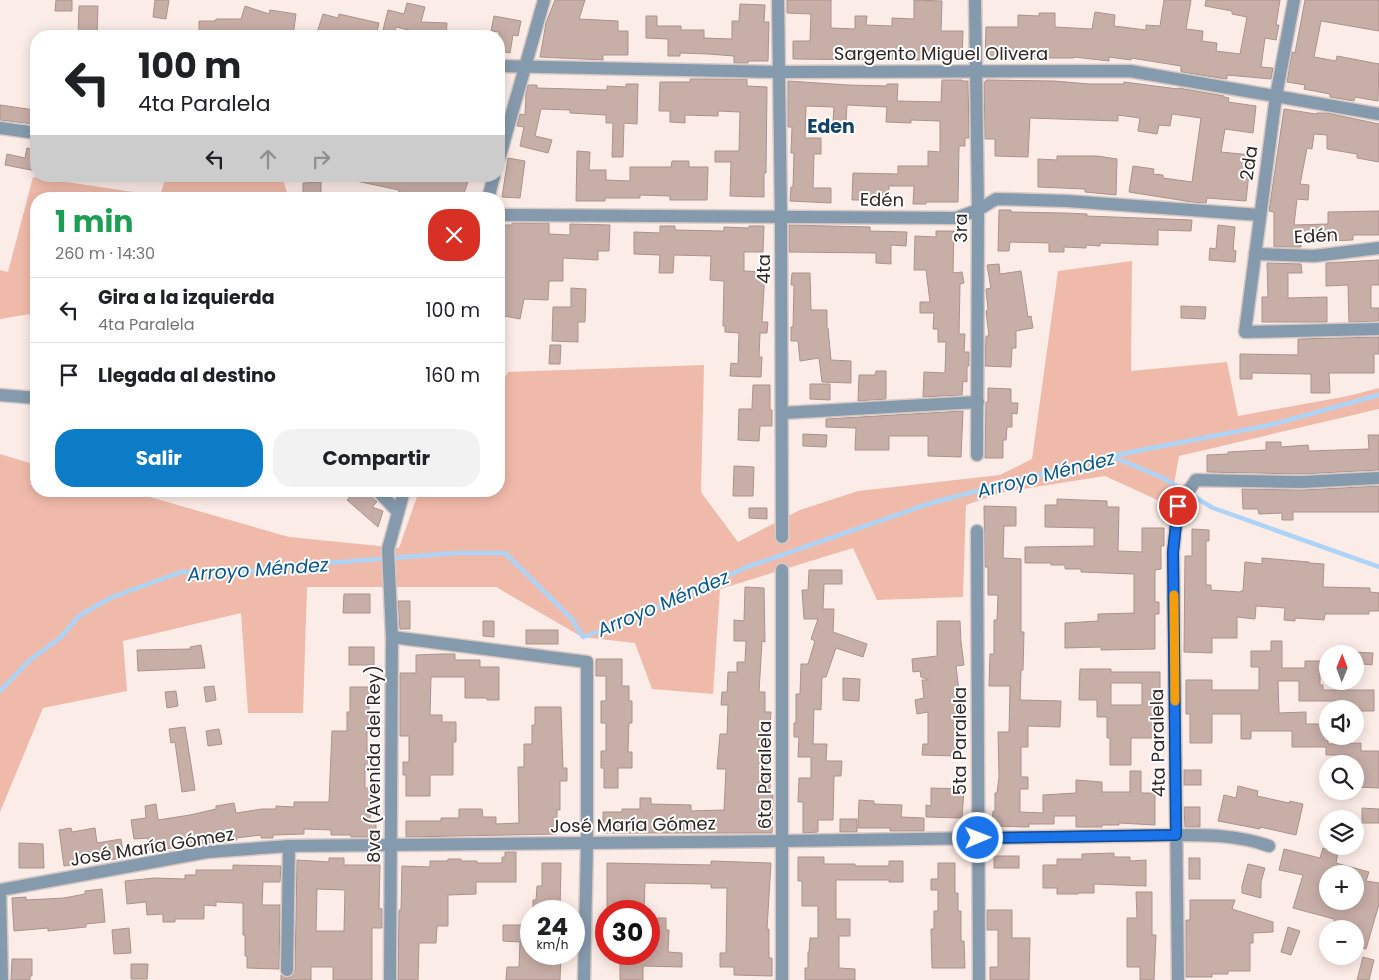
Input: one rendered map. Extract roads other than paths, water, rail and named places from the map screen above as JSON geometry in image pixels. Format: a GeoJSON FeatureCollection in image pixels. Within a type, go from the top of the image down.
{"type":"FeatureCollection","features":[{"type":"Feature","properties":{"kind":"street"},"geometry":{"type":"LineString","coordinates":[[505,137],[544,0]]}},
{"type":"Feature","properties":{"kind":"street","name":"4ta"},"geometry":{"type":"LineString","coordinates":[[778,0],[782,537]]}},
{"type":"Feature","properties":{"kind":"street","name":"3ra"},"geometry":{"type":"LineString","coordinates":[[975,0],[978,210],[978,402],[976,456]]}},
{"type":"Feature","properties":{"kind":"street","name":"2da"},"geometry":{"type":"LineString","coordinates":[[1294,0],[1276,96],[1245,332],[1379,329]]}},
{"type":"Feature","properties":{"kind":"street","name":"Sargento Miguel Olivera"},"geometry":{"type":"LineString","coordinates":[[505,66],[779,72],[1130,71],[1379,114]]}},
{"type":"Feature","properties":{"kind":"street"},"geometry":{"type":"LineString","coordinates":[[0,128],[30,132]]}},
{"type":"Feature","properties":{"kind":"street","name":"Edén"},"geometry":{"type":"LineString","coordinates":[[505,215],[956,218],[978,210],[996,199],[1067,201],[1260,215]]}},
{"type":"Feature","properties":{"kind":"street","name":"Edén"},"geometry":{"type":"LineString","coordinates":[[1255,254],[1314,256],[1379,248]]}},
{"type":"Feature","properties":{"kind":"street"},"geometry":{"type":"LineString","coordinates":[[0,395],[30,398]]}},
{"type":"Feature","properties":{"kind":"street"},"geometry":{"type":"LineString","coordinates":[[782,413],[978,402]]}},
{"type":"Feature","properties":{"kind":"street","name":"4ta Paralela"},"geometry":{"type":"LineString","coordinates":[[1178,980],[1173,552],[1178,506],[1196,480],[1302,482],[1379,478]]}},
{"type":"Feature","properties":{"kind":"street"},"geometry":{"type":"LineString","coordinates":[[384,497],[398,512]]}},
{"type":"Feature","properties":{"kind":"street","name":"8va (Avenida del Rey)"},"geometry":{"type":"LineString","coordinates":[[390,980],[392,637],[388,549],[402,497]]}},
{"type":"Feature","properties":{"kind":"street","name":"5ta Paralela"},"geometry":{"type":"LineString","coordinates":[[977,532],[979,980]]}},
{"type":"Feature","properties":{"kind":"street","name":"6ta Paralela"},"geometry":{"type":"LineString","coordinates":[[782,570],[782,980]]}},
{"type":"Feature","properties":{"kind":"street"},"geometry":{"type":"LineString","coordinates":[[392,637],[587,662],[584,980]]}},
{"type":"Feature","properties":{"kind":"street","name":"José María Gómez"},"geometry":{"type":"LineString","coordinates":[[0,890],[207,852],[288,846],[586,844],[1214,835],[1248,838],[1269,846]]}},
{"type":"Feature","properties":{"kind":"street"},"geometry":{"type":"LineString","coordinates":[[287,970],[288,846]]}},
{"type":"Feature","properties":{"kind":"street"},"geometry":{"type":"LineString","coordinates":[[0,890],[2,980]]}},
{"type":"Feature","properties":{"kind":"waterway","name":"Arroyo Méndez"},"geometry":{"type":"LineString","coordinates":[[0,691],[30,660],[60,638],[79,616],[110,598],[181,572],[243,572],[314,564],[457,553],[505,553],[571,618],[583,637],[628,621],[747,567],[931,503],[1111,456],[1270,425],[1379,395]]}},
{"type":"Feature","properties":{"kind":"waterway"},"geometry":{"type":"LineString","coordinates":[[1111,456],[1161,477],[1213,508],[1379,567]]}},
{"type":"Feature","properties":{"kind":"district","name":"Eden"},"geometry":{"type":"Point","coordinates":[831,126]}}]}
